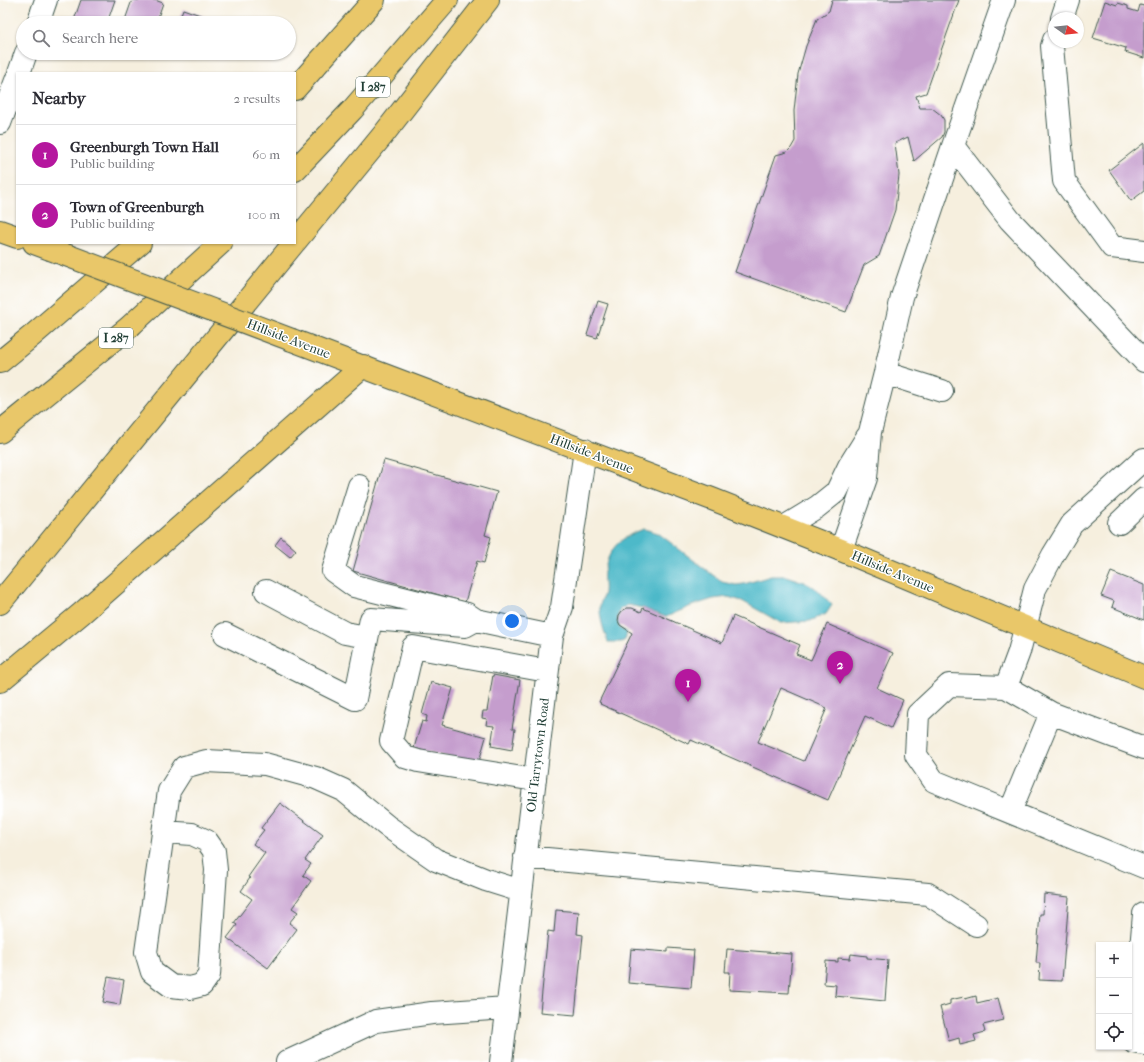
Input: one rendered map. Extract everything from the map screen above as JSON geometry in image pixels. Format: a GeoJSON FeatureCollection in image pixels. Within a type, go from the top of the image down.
{"type":"FeatureCollection","features":[{"type":"Feature","properties":{"kind":"main road"},"geometry":{"type":"LineString","coordinates":[[296,88],[374,0]]}},
{"type":"Feature","properties":{"kind":"main road","name":"I 287"},"geometry":{"type":"LineString","coordinates":[[296,169],[353,109],[447,0]]}},
{"type":"Feature","properties":{"kind":"main road"},"geometry":{"type":"LineString","coordinates":[[296,242],[488,0]]}},
{"type":"Feature","properties":{"kind":"main road"},"geometry":{"type":"LineString","coordinates":[[0,231],[16,237]]}},
{"type":"Feature","properties":{"kind":"main road"},"geometry":{"type":"LineString","coordinates":[[0,362],[139,244]]}},
{"type":"Feature","properties":{"kind":"main road","name":"I 287"},"geometry":{"type":"LineString","coordinates":[[0,432],[128,328],[220,244]]}},
{"type":"Feature","properties":{"kind":"main road"},"geometry":{"type":"LineString","coordinates":[[0,603],[294,244]]}},
{"type":"Feature","properties":{"kind":"main road","name":"Hillside Avenue"},"geometry":{"type":"LineString","coordinates":[[42,246],[585,450],[784,527],[1144,676]]}},
{"type":"Feature","properties":{"kind":"main road"},"geometry":{"type":"LineString","coordinates":[[0,357],[33,335]]}},
{"type":"Feature","properties":{"kind":"main road"},"geometry":{"type":"LineString","coordinates":[[0,681],[82,613],[363,366]]}},
{"type":"Feature","properties":{"kind":"street"},"geometry":{"type":"LineString","coordinates":[[40,16],[46,0]]}},
{"type":"Feature","properties":{"kind":"street"},"geometry":{"type":"LineString","coordinates":[[841,550],[866,478],[870,432],[902,297],[1004,0]]}},
{"type":"Feature","properties":{"kind":"street"},"geometry":{"type":"LineString","coordinates":[[1064,12],[1068,0]]}},
{"type":"Feature","properties":{"kind":"street"},"geometry":{"type":"LineString","coordinates":[[1052,48],[1064,181],[1112,247],[1144,251]]}},
{"type":"Feature","properties":{"kind":"street"},"geometry":{"type":"LineString","coordinates":[[19,72],[24,60]]}},
{"type":"Feature","properties":{"kind":"street"},"geometry":{"type":"LineString","coordinates":[[0,123],[16,81]]}},
{"type":"Feature","properties":{"kind":"street"},"geometry":{"type":"LineString","coordinates":[[953,146],[1010,220],[1144,361]]}},
{"type":"Feature","properties":{"kind":"street"},"geometry":{"type":"LineString","coordinates":[[885,373],[942,391]]}},
{"type":"Feature","properties":{"kind":"street"},"geometry":{"type":"LineString","coordinates":[[784,527],[817,507],[837,491],[849,466],[870,432]]}},
{"type":"Feature","properties":{"kind":"street","name":"Old Tarrytown Road"},"geometry":{"type":"LineString","coordinates":[[501,1062],[547,671],[552,636],[562,607],[585,450]]}},
{"type":"Feature","properties":{"kind":"street"},"geometry":{"type":"LineString","coordinates":[[1006,687],[1019,652],[1035,589],[1053,555],[1072,524],[1144,459]]}},
{"type":"Feature","properties":{"kind":"street"},"geometry":{"type":"LineString","coordinates":[[359,486],[333,570],[354,586],[467,614],[476,620],[552,636]]}},
{"type":"Feature","properties":{"kind":"street"},"geometry":{"type":"LineString","coordinates":[[1119,523],[1144,499]]}},
{"type":"Feature","properties":{"kind":"street"},"geometry":{"type":"LineString","coordinates":[[266,591],[345,633],[367,637]]}},
{"type":"Feature","properties":{"kind":"street"},"geometry":{"type":"LineString","coordinates":[[225,634],[355,699],[371,619],[465,626],[476,620]]}},
{"type":"Feature","properties":{"kind":"street"},"geometry":{"type":"LineString","coordinates":[[535,780],[418,761],[405,757],[391,741],[412,647],[547,671]]}},
{"type":"Feature","properties":{"kind":"street"},"geometry":{"type":"LineString","coordinates":[[1144,748],[1050,713],[1006,687],[948,685],[918,714],[916,755],[934,781],[1144,867]]}},
{"type":"Feature","properties":{"kind":"street"},"geometry":{"type":"LineString","coordinates":[[1010,812],[1050,713]]}},
{"type":"Feature","properties":{"kind":"street"},"geometry":{"type":"LineString","coordinates":[[164,832],[192,834],[207,841],[214,851],[216,870],[209,975],[202,985],[190,988],[171,986],[152,972],[146,952],[169,790],[184,767],[206,761],[265,764],[316,778],[343,790],[387,826],[436,860],[521,892]]}},
{"type":"Feature","properties":{"kind":"street"},"geometry":{"type":"LineString","coordinates":[[525,857],[928,894],[976,925]]}},
{"type":"Feature","properties":{"kind":"street"},"geometry":{"type":"LineString","coordinates":[[1144,914],[1133,1042],[1144,1044]]}},
{"type":"Feature","properties":{"kind":"street"},"geometry":{"type":"LineString","coordinates":[[287,1062],[376,1021],[432,1012],[507,1008]]}},
{"type":"Feature","properties":{"kind":"water"},"geometry":{"type":"Polygon","coordinates":[[[644,529],[658,533],[722,582],[736,585],[771,576],[786,576],[804,582],[818,590],[832,605],[826,614],[810,621],[781,623],[742,601],[728,597],[713,599],[691,606],[666,617],[643,608],[628,605],[620,609],[618,616],[619,626],[627,632],[625,640],[621,642],[608,642],[600,614],[600,605],[604,593],[604,572],[606,563],[617,544],[636,532],[644,529]]]}},
{"type":"Feature","properties":{"kind":"building"},"geometry":{"type":"Polygon","coordinates":[[[81,0],[115,0],[109,16],[75,16],[81,0]]]}},
{"type":"Feature","properties":{"kind":"building"},"geometry":{"type":"Polygon","coordinates":[[[132,0],[155,0],[163,3],[158,16],[126,16],[132,0]]]}},
{"type":"Feature","properties":{"kind":"building"},"geometry":{"type":"Polygon","coordinates":[[[832,0],[959,0],[926,93],[916,96],[920,108],[932,108],[941,115],[944,120],[944,132],[942,137],[914,161],[908,137],[895,143],[899,175],[895,210],[879,256],[864,265],[846,312],[735,272],[776,155],[787,152],[795,141],[794,111],[798,74],[806,46],[817,19],[829,11],[832,0]]]}},
{"type":"Feature","properties":{"kind":"building"},"geometry":{"type":"Polygon","coordinates":[[[1105,1],[1117,5],[1118,3],[1128,6],[1128,9],[1138,12],[1140,5],[1144,6],[1144,58],[1125,52],[1126,48],[1093,38],[1105,1]]]}},
{"type":"Feature","properties":{"kind":"building"},"geometry":{"type":"Polygon","coordinates":[[[183,9],[203,16],[180,16],[183,9]]]}},
{"type":"Feature","properties":{"kind":"building"},"geometry":{"type":"Polygon","coordinates":[[[1144,143],[1144,191],[1131,201],[1109,170],[1144,143]]]}},
{"type":"Feature","properties":{"kind":"building"},"geometry":{"type":"Polygon","coordinates":[[[598,301],[608,304],[597,338],[587,335],[598,301]]]}},
{"type":"Feature","properties":{"kind":"building"},"geometry":{"type":"Polygon","coordinates":[[[384,460],[497,492],[485,535],[491,537],[484,563],[477,561],[465,602],[353,571],[384,460]]]}},
{"type":"Feature","properties":{"kind":"building"},"geometry":{"type":"Polygon","coordinates":[[[281,537],[296,550],[290,557],[275,545],[281,537]]]}},
{"type":"Feature","properties":{"kind":"building"},"geometry":{"type":"Polygon","coordinates":[[[1111,572],[1144,585],[1144,620],[1112,607],[1114,601],[1101,596],[1111,572]]]}},
{"type":"Feature","properties":{"kind":"building"},"geometry":{"type":"Polygon","coordinates":[[[627,608],[632,608],[641,612],[643,608],[722,643],[733,616],[800,645],[796,654],[811,660],[827,624],[893,653],[877,688],[903,700],[891,728],[865,716],[828,800],[691,740],[689,744],[600,704],[601,703],[599,702],[632,633],[620,625],[618,621],[619,615],[627,608]],[[781,688],[758,742],[804,761],[827,708],[781,688]]]}},
{"type":"Feature","properties":{"kind":"building"},"geometry":{"type":"Polygon","coordinates":[[[493,675],[520,680],[512,729],[515,729],[512,750],[491,746],[494,726],[486,725],[487,719],[482,718],[483,711],[487,711],[493,675]]]}},
{"type":"Feature","properties":{"kind":"building"},"geometry":{"type":"Polygon","coordinates":[[[431,682],[453,688],[442,725],[486,737],[478,765],[414,748],[422,721],[426,722],[427,716],[422,714],[431,682]]]}},
{"type":"Feature","properties":{"kind":"building"},"geometry":{"type":"Polygon","coordinates":[[[280,803],[323,835],[305,860],[311,864],[303,875],[311,881],[292,908],[298,912],[289,923],[297,929],[268,968],[227,938],[237,925],[234,923],[252,899],[241,891],[250,878],[248,877],[265,853],[253,844],[264,830],[261,828],[280,803]]]}},
{"type":"Feature","properties":{"kind":"building"},"geometry":{"type":"Polygon","coordinates":[[[1044,894],[1069,897],[1062,981],[1039,980],[1040,963],[1036,963],[1040,914],[1043,914],[1044,894]]]}},
{"type":"Feature","properties":{"kind":"building"},"geometry":{"type":"Polygon","coordinates":[[[556,910],[579,912],[577,934],[583,935],[575,1015],[540,1012],[548,931],[554,932],[556,910]]]}},
{"type":"Feature","properties":{"kind":"building"},"geometry":{"type":"Polygon","coordinates":[[[668,948],[694,950],[691,988],[628,983],[631,949],[668,952],[668,948]]]}},
{"type":"Feature","properties":{"kind":"building"},"geometry":{"type":"Polygon","coordinates":[[[727,949],[792,954],[789,993],[729,990],[730,972],[725,972],[727,949]]]}},
{"type":"Feature","properties":{"kind":"building"},"geometry":{"type":"Polygon","coordinates":[[[851,954],[867,956],[867,958],[888,960],[885,1001],[835,996],[836,985],[824,984],[826,961],[838,962],[838,958],[850,959],[851,954]]]}},
{"type":"Feature","properties":{"kind":"building"},"geometry":{"type":"Polygon","coordinates":[[[108,977],[124,980],[120,1005],[103,1002],[108,977]]]}},
{"type":"Feature","properties":{"kind":"building"},"geometry":{"type":"Polygon","coordinates":[[[976,996],[977,1003],[998,998],[1004,1020],[983,1025],[985,1032],[974,1035],[976,1041],[960,1045],[959,1038],[949,1041],[940,1007],[950,1004],[950,1000],[964,997],[965,999],[976,996]]]}},
{"type":"Feature","properties":{"kind":"place","name":"Town of Greenburgh"},"geometry":{"type":"Point","coordinates":[840,684]}},
{"type":"Feature","properties":{"kind":"place","name":"Greenburgh Town Hall"},"geometry":{"type":"Point","coordinates":[688,702]}}]}
